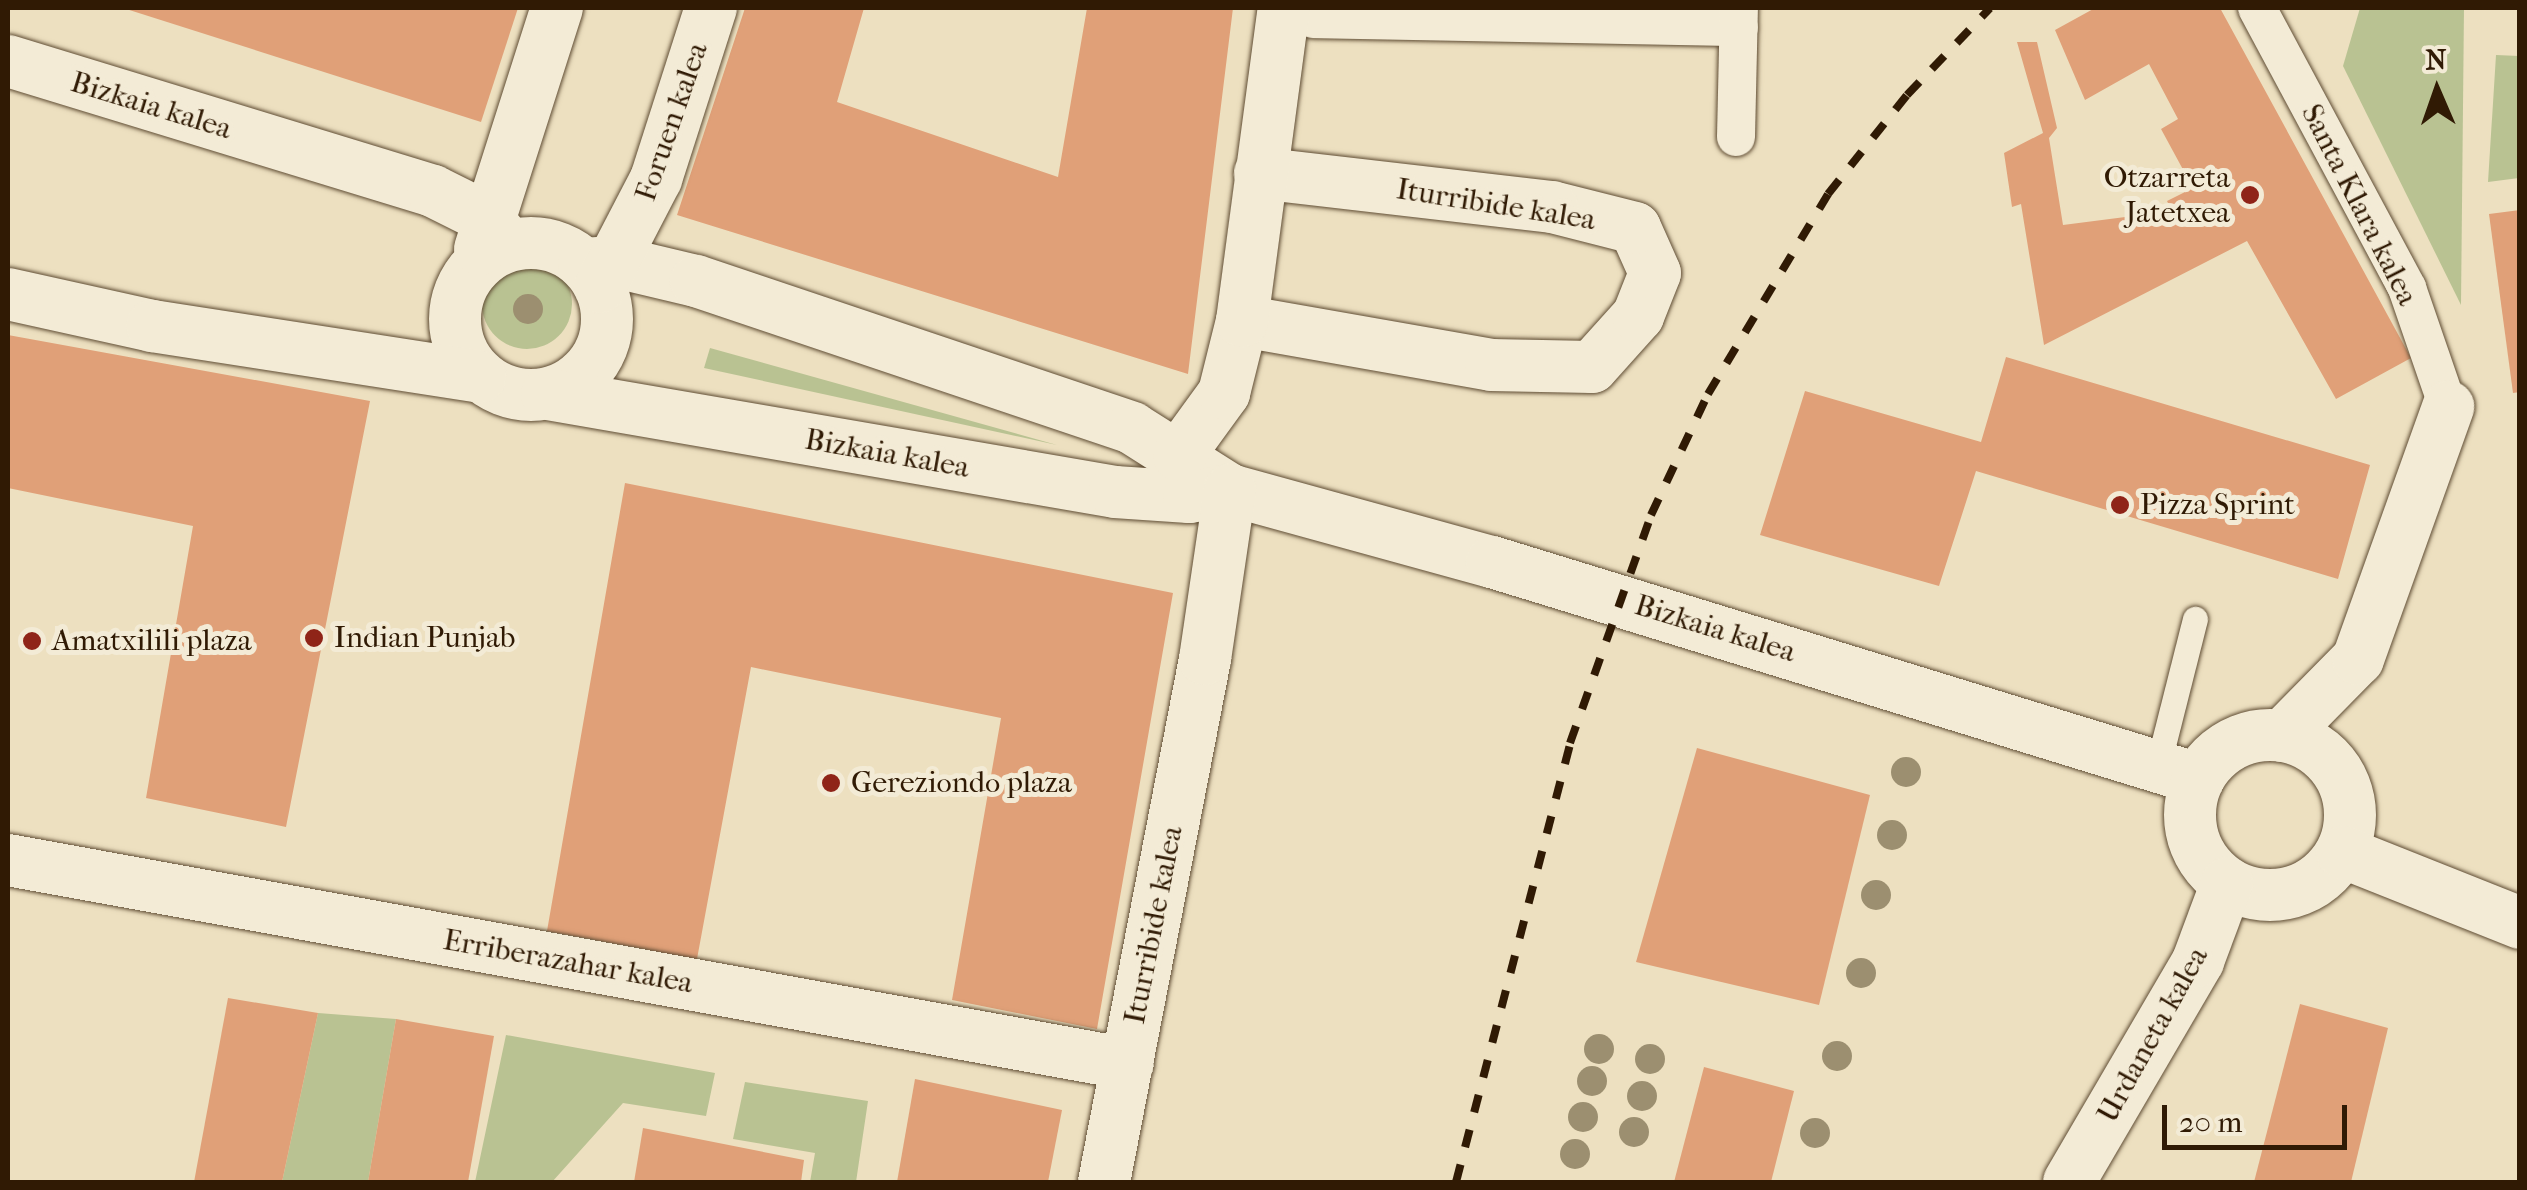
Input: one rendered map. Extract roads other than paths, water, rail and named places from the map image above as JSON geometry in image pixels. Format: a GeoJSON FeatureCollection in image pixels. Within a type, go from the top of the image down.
{"type":"FeatureCollection","features":[{"type":"Feature","properties":{"kind":"street"},"geometry":{"type":"LineString","coordinates":[[491,242],[549,245],[600,271],[607,309],[599,353],[586,372],[546,394],[500,390],[480,377],[464,357],[454,321],[462,283],[491,242],[557,8]]}},
{"type":"Feature","properties":{"kind":"street","name":"Foruen kalea"},"geometry":{"type":"LineString","coordinates":[[600,271],[656,179],[711,8]]}},
{"type":"Feature","properties":{"kind":"street","name":"Santa Klara kalea"},"geometry":{"type":"LineString","coordinates":[[2257,8],[2407,288],[2448,408]]}},
{"type":"Feature","properties":{"kind":"street"},"geometry":{"type":"LineString","coordinates":[[1179,455],[1224,393],[1242,320],[1260,172],[1298,13],[1739,17],[1736,136]]}},
{"type":"Feature","properties":{"kind":"street","name":"Bizkaia kalea"},"geometry":{"type":"LineString","coordinates":[[8,61],[433,191],[491,242]]}},
{"type":"Feature","properties":{"kind":"street","name":"Iturribide kalea"},"geometry":{"type":"LineString","coordinates":[[1242,320],[1490,365],[1592,367],[1638,316],[1655,274],[1634,228],[1552,208],[1260,172]]}},
{"type":"Feature","properties":{"kind":"street","name":"Bizkaia kalea"},"geometry":{"type":"LineString","coordinates":[[600,271],[696,281],[1132,428],[1230,490],[1492,562],[2177,774]]}},
{"type":"Feature","properties":{"kind":"street"},"geometry":{"type":"LineString","coordinates":[[8,294],[152,326],[480,377]]}},
{"type":"Feature","properties":{"kind":"street","name":"Bizkaia kalea"},"geometry":{"type":"LineString","coordinates":[[546,394],[1127,494],[1190,498],[1230,490]]}},
{"type":"Feature","properties":{"kind":"street"},"geometry":{"type":"LineString","coordinates":[[2282,736],[2358,659],[2448,408]]}},
{"type":"Feature","properties":{"kind":"street","name":"Iturribide kalea"},"geometry":{"type":"LineString","coordinates":[[1104,1182],[1208,643],[1230,490]]}},
{"type":"Feature","properties":{"kind":"street"},"geometry":{"type":"LineString","coordinates":[[2282,736],[2306,743],[2342,778],[2350,828],[2342,852],[2304,888],[2278,895],[2227,883],[2209,868],[2190,826],[2177,774],[2233,744],[2282,736]]}},
{"type":"Feature","properties":{"kind":"street"},"geometry":{"type":"LineString","coordinates":[[2342,852],[2520,923]]}},
{"type":"Feature","properties":{"kind":"street","name":"Erriberazahar kalea"},"geometry":{"type":"LineString","coordinates":[[8,860],[1128,1064]]}},
{"type":"Feature","properties":{"kind":"street","name":"Urdaneta kalea"},"geometry":{"type":"LineString","coordinates":[[2069,1182],[2198,960],[2227,883]]}},
{"type":"Feature","properties":{"kind":"lane"},"geometry":{"type":"LineString","coordinates":[[2177,774],[2196,619]]}},
{"type":"Feature","properties":{"kind":"railway"},"geometry":{"type":"LineString","coordinates":[[1456,1182],[1570,743],[1651,515],[1708,394],[1828,194],[1907,95],[1990,8]]}},
{"type":"Feature","properties":{"kind":"place","name":"Otzarreta Jatetxea"},"geometry":{"type":"Point","coordinates":[2250,195]}},
{"type":"Feature","properties":{"kind":"place","name":"Pizza Sprint"},"geometry":{"type":"Point","coordinates":[2120,505]}},
{"type":"Feature","properties":{"kind":"place","name":"Indian Punjab"},"geometry":{"type":"Point","coordinates":[314,638]}},
{"type":"Feature","properties":{"kind":"place","name":"Amatxilili plaza"},"geometry":{"type":"Point","coordinates":[32,641]}},
{"type":"Feature","properties":{"kind":"place","name":"Gereziondo plaza"},"geometry":{"type":"Point","coordinates":[831,783]}}]}
